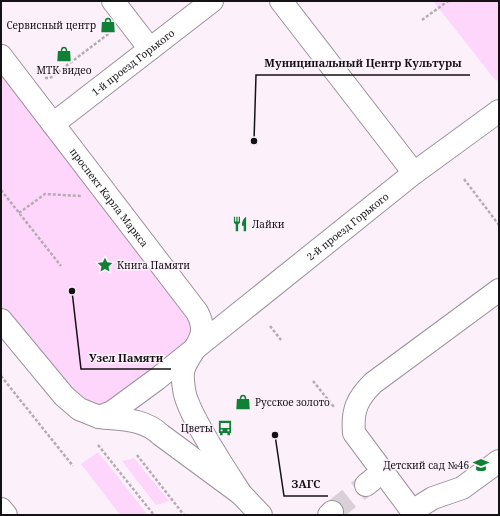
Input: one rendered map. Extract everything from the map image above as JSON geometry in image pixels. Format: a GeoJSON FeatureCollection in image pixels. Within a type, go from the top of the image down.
{"type":"FeatureCollection","features":[{"type":"Feature","properties":{"kind":"street","name":"1-й проезд Горького"},"geometry":{"type":"LineString","coordinates":[[53,124],[212,1]]}},
{"type":"Feature","properties":{"kind":"street"},"geometry":{"type":"LineString","coordinates":[[282,1],[414,173]]}},
{"type":"Feature","properties":{"kind":"street"},"geometry":{"type":"LineString","coordinates":[[120,9],[150,49]]}},
{"type":"Feature","properties":{"kind":"street","name":"проспект Карла Маркса"},"geometry":{"type":"LineString","coordinates":[[1,56],[197,312],[202,326],[199,344],[184,368],[184,391],[192,413],[241,494]]}},
{"type":"Feature","properties":{"kind":"street","name":"2-й проезд Горького"},"geometry":{"type":"LineString","coordinates":[[199,344],[414,173],[499,111]]}},
{"type":"Feature","properties":{"kind":"street"},"geometry":{"type":"LineString","coordinates":[[499,290],[373,384],[363,393],[356,406],[353,418],[354,433],[414,513],[432,498],[462,488],[499,461]]}},
{"type":"Feature","properties":{"kind":"street","name":"проспект Карла Маркса"},"geometry":{"type":"LineString","coordinates":[[3,326],[78,410],[99,417],[142,423],[152,427],[166,440],[241,494],[261,515]]}},
{"type":"Feature","properties":{"kind":"street"},"geometry":{"type":"LineString","coordinates":[[99,417],[112,412],[199,344]]}},
{"type":"Feature","properties":{"kind":"street"},"geometry":{"type":"LineString","coordinates":[[366,485],[383,471]]}},
{"type":"Feature","properties":{"kind":"street"},"geometry":{"type":"LineString","coordinates":[[1,509],[6,515]]}},
{"type":"Feature","properties":{"kind":"path"},"geometry":{"type":"LineString","coordinates":[[422,20],[448,1]]}},
{"type":"Feature","properties":{"kind":"path"},"geometry":{"type":"LineString","coordinates":[[19,80],[50,78],[121,24],[120,9]]}},
{"type":"Feature","properties":{"kind":"path"},"geometry":{"type":"LineString","coordinates":[[464,179],[499,225]]}},
{"type":"Feature","properties":{"kind":"path"},"geometry":{"type":"LineString","coordinates":[[1,190],[61,266]]}},
{"type":"Feature","properties":{"kind":"path"},"geometry":{"type":"LineString","coordinates":[[19,213],[44,194],[109,197]]}},
{"type":"Feature","properties":{"kind":"path"},"geometry":{"type":"LineString","coordinates":[[270,326],[281,340]]}},
{"type":"Feature","properties":{"kind":"path"},"geometry":{"type":"LineString","coordinates":[[1,376],[72,466]]}},
{"type":"Feature","properties":{"kind":"path"},"geometry":{"type":"LineString","coordinates":[[98,445],[154,515]]}},
{"type":"Feature","properties":{"kind":"path"},"geometry":{"type":"LineString","coordinates":[[137,455],[184,515]]}},
{"type":"Feature","properties":{"kind":"shaded area"},"geometry":{"type":"Polygon","coordinates":[[[433,1],[499,1],[499,79],[496,81],[433,1]]]}},
{"type":"Feature","properties":{"kind":"shaded area"},"geometry":{"type":"Polygon","coordinates":[[[1,56],[202,334],[99,417],[1,320],[1,56]]]}},
{"type":"Feature","properties":{"kind":"shaded area"},"geometry":{"type":"Polygon","coordinates":[[[98,452],[148,515],[120,515],[81,464],[98,452]]]}},
{"type":"Feature","properties":{"kind":"shaded area"},"geometry":{"type":"Polygon","coordinates":[[[134,458],[169,501],[156,505],[122,461],[134,458]]]}},
{"type":"Feature","properties":{"kind":"tunnel"},"geometry":{"type":"LineString","coordinates":[[332,512],[366,485]]}},
{"type":"Feature","properties":{"kind":"place","name":"Сервисный центр"},"geometry":{"type":"Point","coordinates":[108,25]}},
{"type":"Feature","properties":{"kind":"place","name":"МТК видео"},"geometry":{"type":"Point","coordinates":[64,54]}},
{"type":"Feature","properties":{"kind":"place","name":"Муниципальный Центр Культуры"},"geometry":{"type":"Point","coordinates":[254,141]}},
{"type":"Feature","properties":{"kind":"place","name":"Лайки"},"geometry":{"type":"Point","coordinates":[240,224]}},
{"type":"Feature","properties":{"kind":"place","name":"Книга Памяти"},"geometry":{"type":"Point","coordinates":[105,265]}},
{"type":"Feature","properties":{"kind":"place","name":"Узел Памяти"},"geometry":{"type":"Point","coordinates":[72,291]}},
{"type":"Feature","properties":{"kind":"place","name":"Русское золото"},"geometry":{"type":"Point","coordinates":[243,402]}},
{"type":"Feature","properties":{"kind":"place","name":"Цветы"},"geometry":{"type":"Point","coordinates":[225,428]}},
{"type":"Feature","properties":{"kind":"place","name":"ЗАГС"},"geometry":{"type":"Point","coordinates":[275,435]}},
{"type":"Feature","properties":{"kind":"place","name":"Детский сад №46"},"geometry":{"type":"Point","coordinates":[481,465]}}]}
